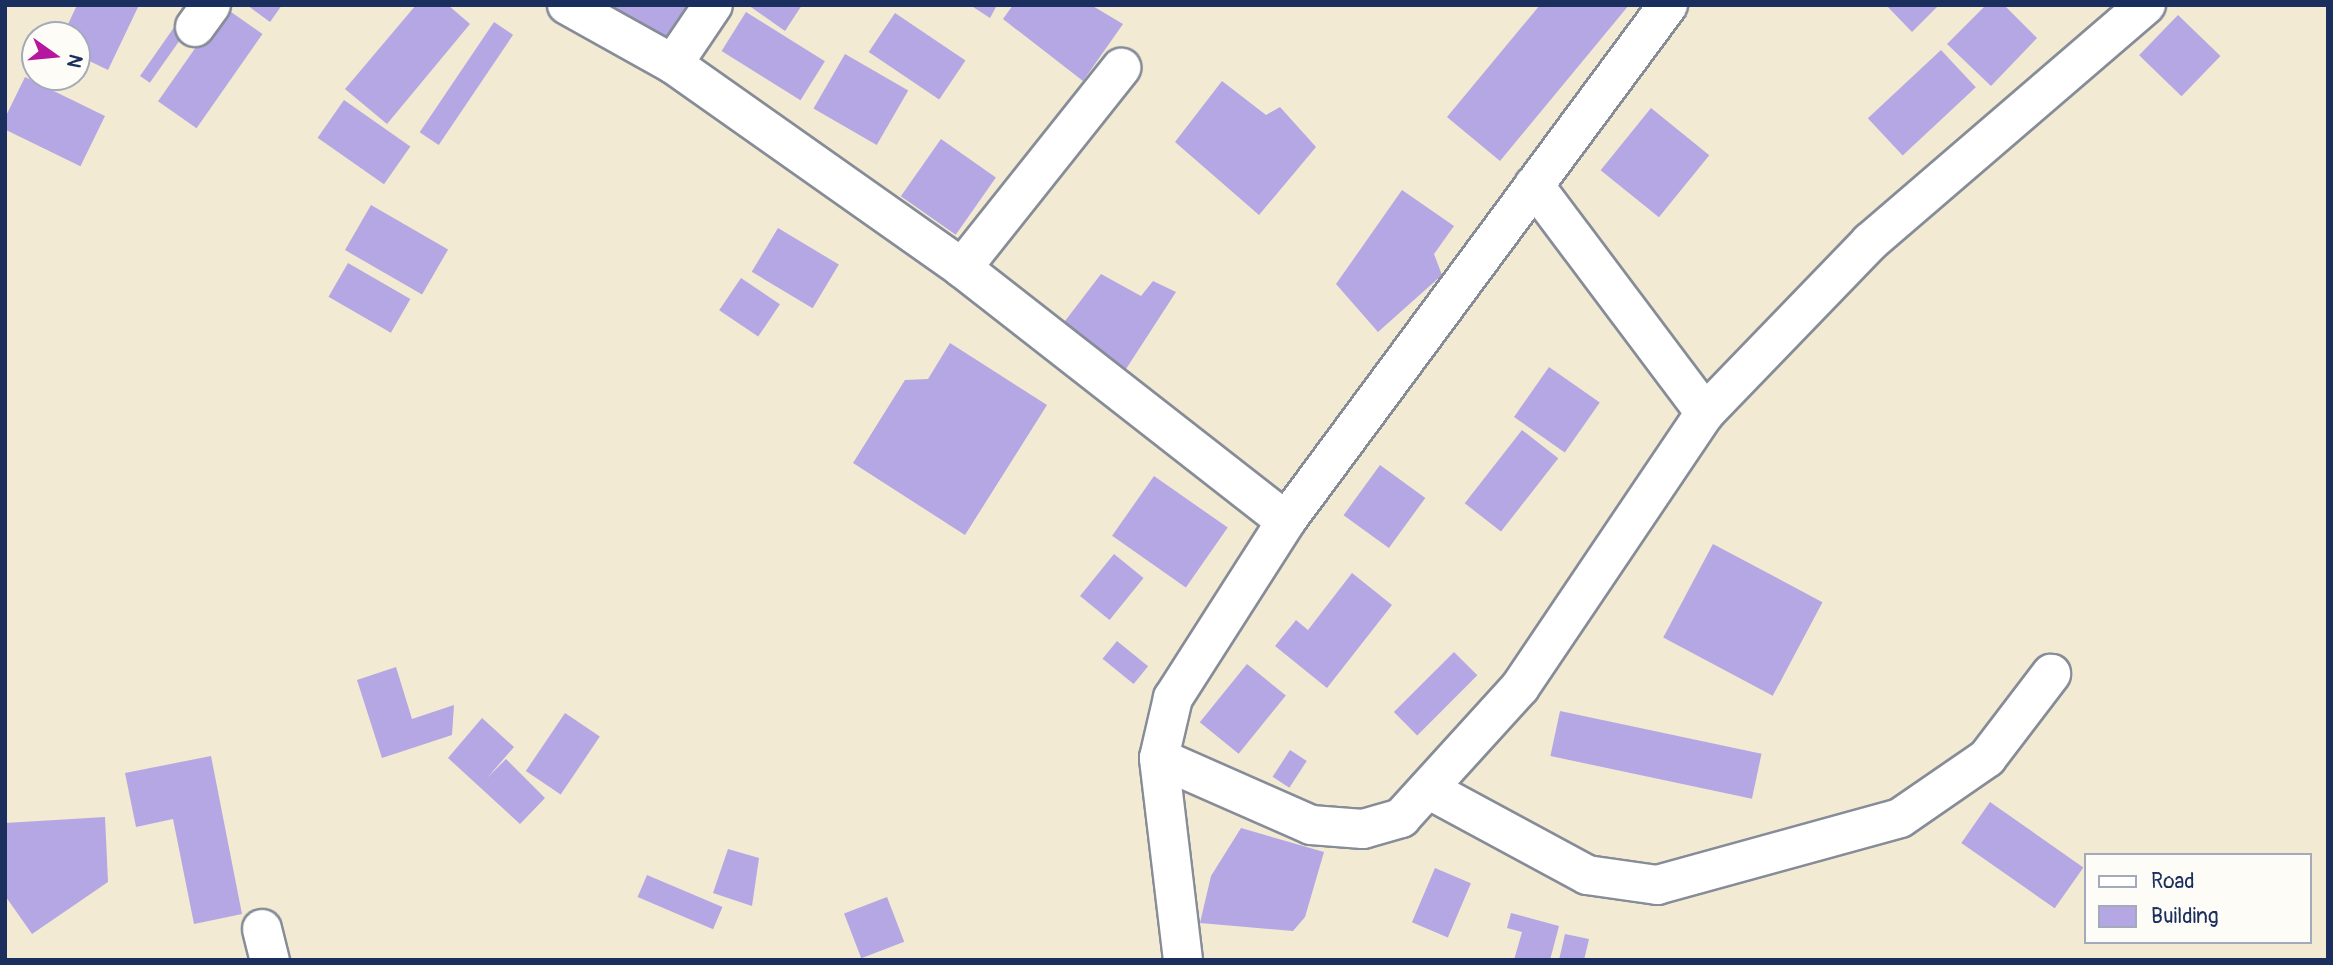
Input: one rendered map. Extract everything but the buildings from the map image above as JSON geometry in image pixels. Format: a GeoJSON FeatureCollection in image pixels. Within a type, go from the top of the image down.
{"type":"FeatureCollection","features":[{"type":"Feature","properties":{"kind":"street"},"geometry":{"type":"LineString","coordinates":[[567,5],[673,64],[962,268],[1286,522]]}},
{"type":"Feature","properties":{"kind":"street"},"geometry":{"type":"LineString","coordinates":[[673,64],[713,5]]}},
{"type":"Feature","properties":{"kind":"street"},"geometry":{"type":"LineString","coordinates":[[1183,960],[1159,758],[1173,698],[1286,522],[1668,5]]}},
{"type":"Feature","properties":{"kind":"street"},"geometry":{"type":"LineString","coordinates":[[1159,758],[1311,825],[1363,830],[1401,818],[1520,687],[1705,413],[1870,242],[2146,5]]}},
{"type":"Feature","properties":{"kind":"street"},"geometry":{"type":"LineString","coordinates":[[962,268],[1121,68]]}},
{"type":"Feature","properties":{"kind":"street"},"geometry":{"type":"LineString","coordinates":[[1534,185],[1705,413]]}},
{"type":"Feature","properties":{"kind":"street"},"geometry":{"type":"LineString","coordinates":[[1428,789],[1587,875],[1657,884],[1900,818],[1987,758],[2051,674]]}}]}
